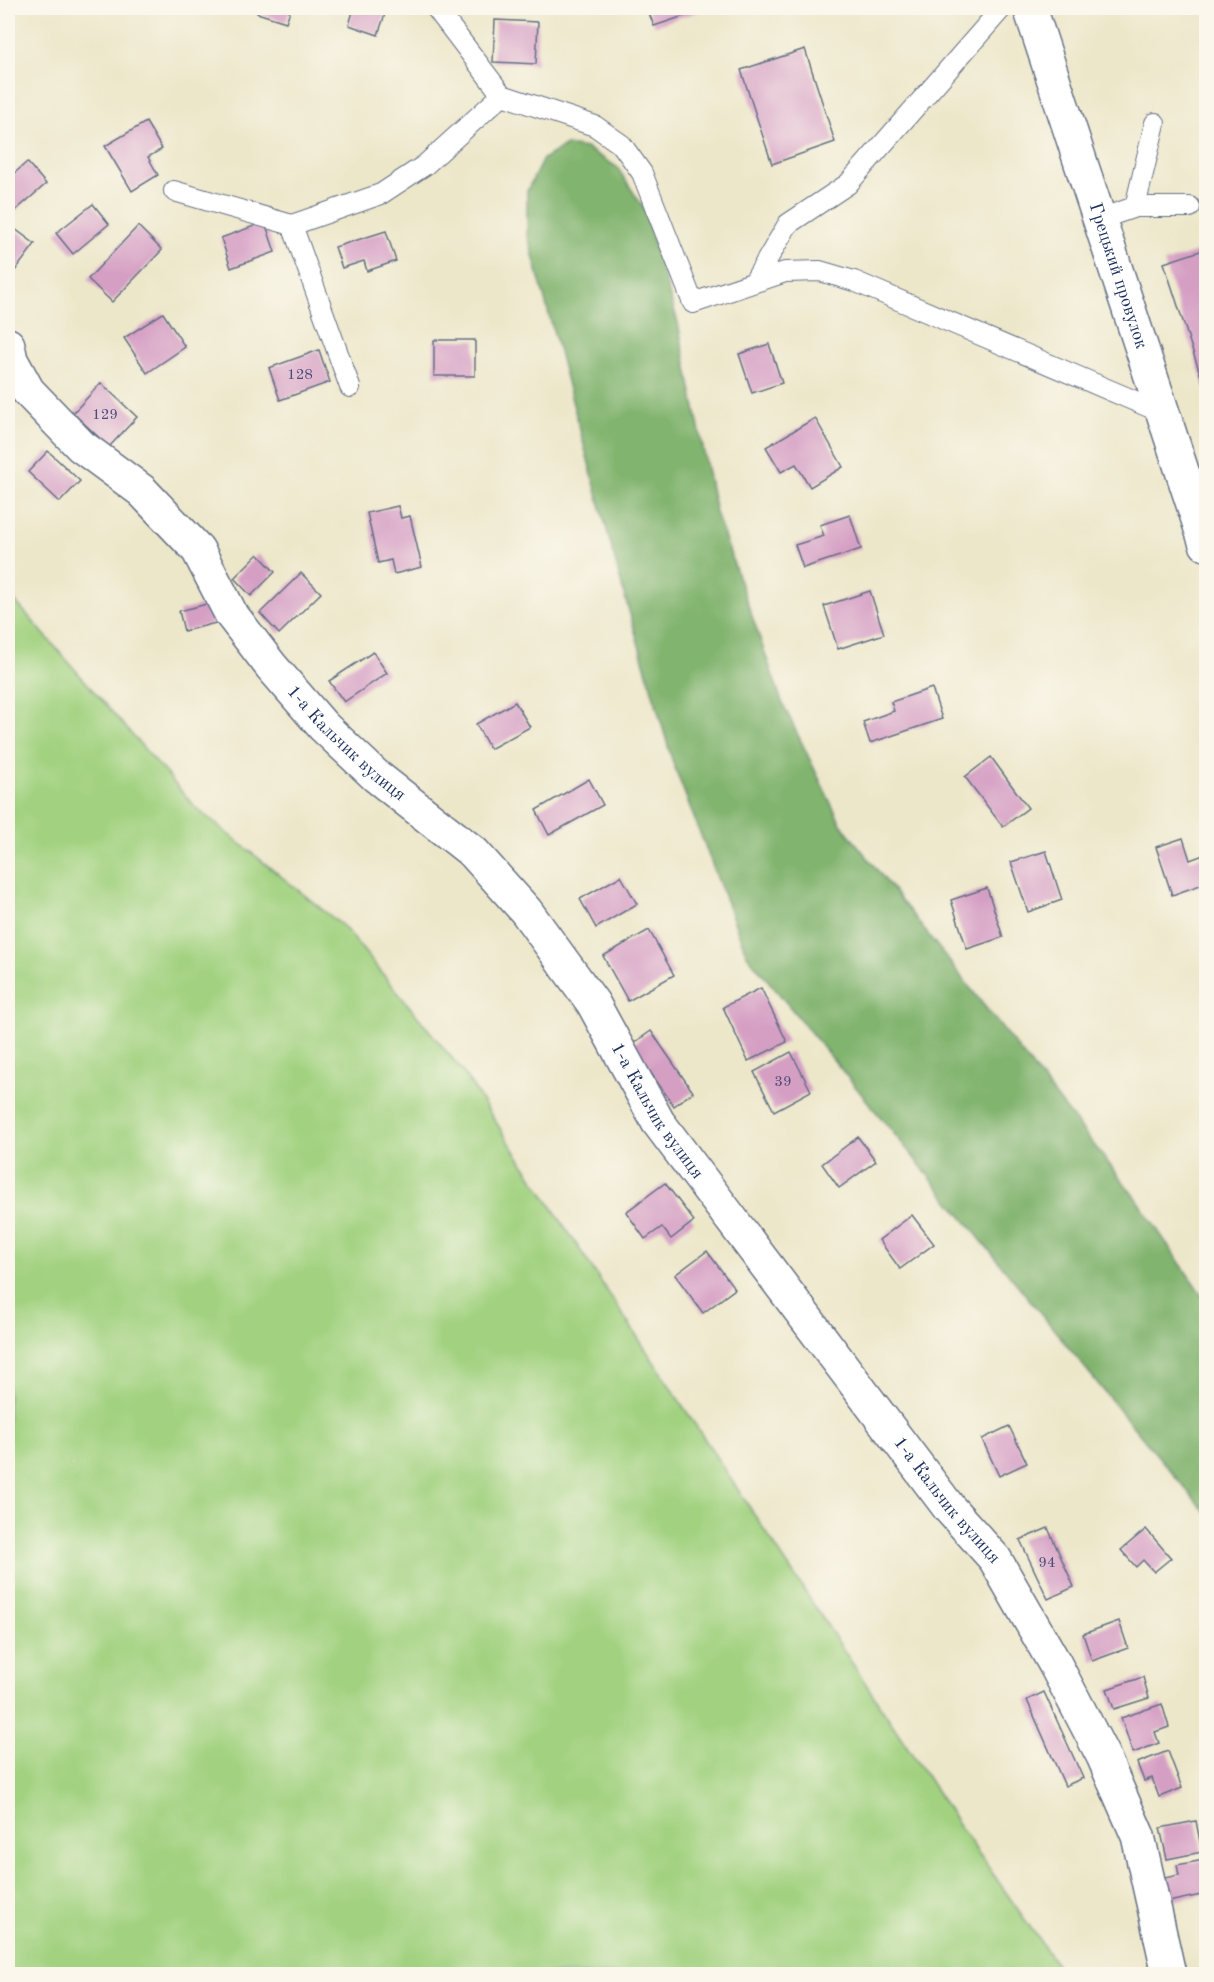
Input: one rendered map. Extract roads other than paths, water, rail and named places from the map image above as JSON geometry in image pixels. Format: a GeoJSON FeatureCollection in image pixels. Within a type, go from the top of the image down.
{"type":"FeatureCollection","features":[{"type":"Feature","properties":{"kind":"street","name":"Грецький провулок"},"geometry":{"type":"LineString","coordinates":[[1030,8],[1206,544]]}},
{"type":"Feature","properties":{"kind":"street","name":"1-а Кальчик вулиця"},"geometry":{"type":"LineString","coordinates":[[8,345],[11,360],[28,391],[81,446],[142,491],[198,550],[231,614],[271,666],[323,726],[376,776],[474,853],[526,911],[593,1003],[658,1122],[698,1178],[950,1509],[996,1560],[1061,1674],[1103,1756],[1138,1836],[1169,1974]]}},
{"type":"Feature","properties":{"kind":"lane"},"geometry":{"type":"LineString","coordinates":[[436,8],[502,95],[595,126],[622,145],[642,173],[693,303],[785,272],[820,271],[854,281],[1163,413]]}},
{"type":"Feature","properties":{"kind":"lane"},"geometry":{"type":"LineString","coordinates":[[754,282],[788,224],[848,183],[1002,8]]}},
{"type":"Feature","properties":{"kind":"lane"},"geometry":{"type":"LineString","coordinates":[[174,191],[292,225],[381,194],[425,165],[502,95]]}},
{"type":"Feature","properties":{"kind":"lane"},"geometry":{"type":"LineString","coordinates":[[1135,207],[1155,123]]}},
{"type":"Feature","properties":{"kind":"lane"},"geometry":{"type":"LineString","coordinates":[[1100,219],[1135,207],[1190,207]]}},
{"type":"Feature","properties":{"kind":"lane"},"geometry":{"type":"LineString","coordinates":[[292,225],[350,387]]}}]}
